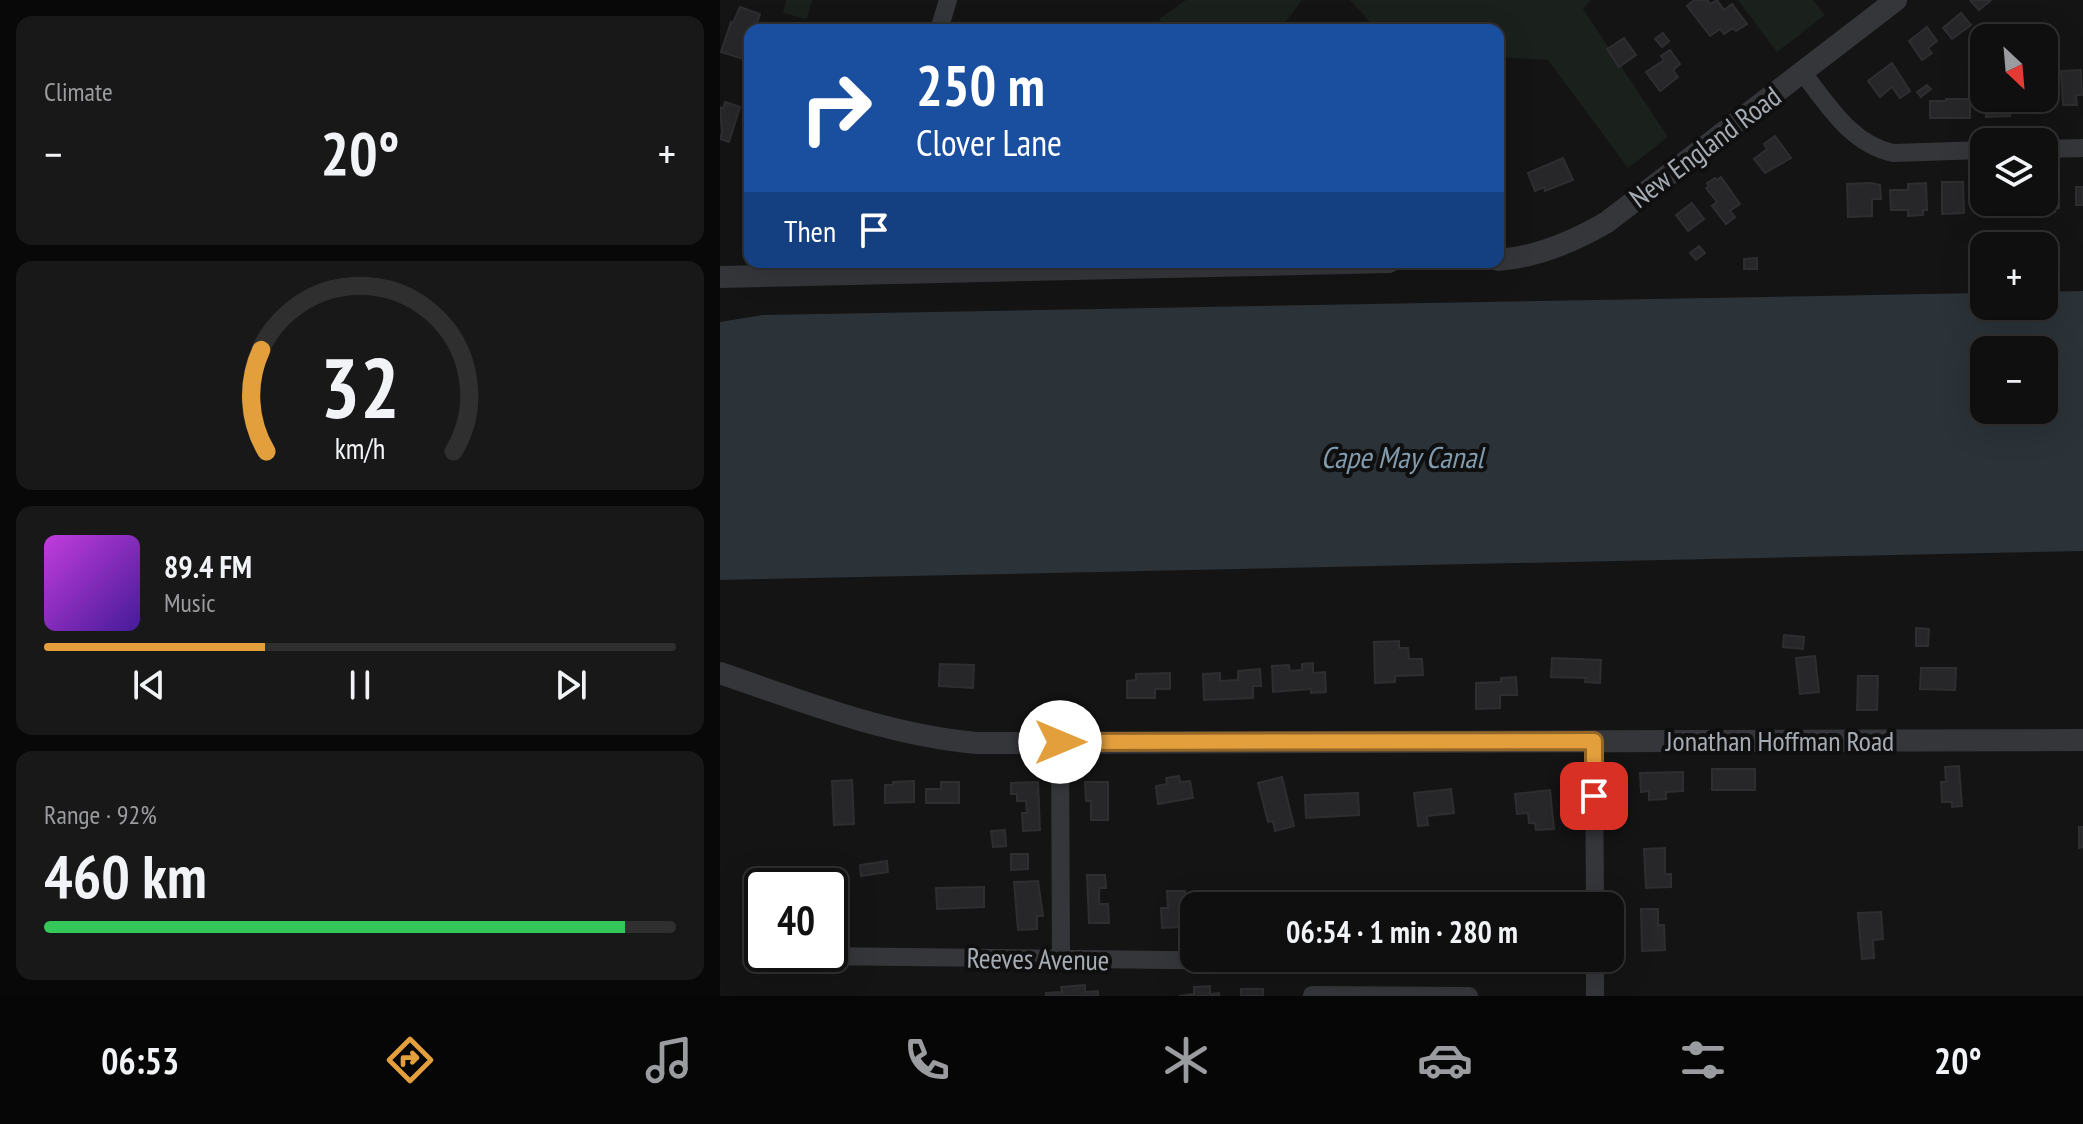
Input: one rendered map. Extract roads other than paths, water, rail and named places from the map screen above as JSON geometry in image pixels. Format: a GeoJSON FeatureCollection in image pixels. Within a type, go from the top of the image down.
{"type":"FeatureCollection","features":[{"type":"Feature","properties":{"kind":"street"},"geometry":{"type":"LineString","coordinates":[[941,24],[948,0]]}},
{"type":"Feature","properties":{"kind":"street","name":"New England Road"},"geometry":{"type":"LineString","coordinates":[[1504,259],[1554,249],[1607,222],[1896,0]]}},
{"type":"Feature","properties":{"kind":"street"},"geometry":{"type":"LineString","coordinates":[[1803,73],[1852,134],[1872,147],[1893,153],[1970,150]]}},
{"type":"Feature","properties":{"kind":"street"},"geometry":{"type":"LineString","coordinates":[[2058,149],[2083,148]]}},
{"type":"Feature","properties":{"kind":"street"},"geometry":{"type":"LineString","coordinates":[[720,277],[866,268]]}},
{"type":"Feature","properties":{"kind":"street","name":"Jonathan Hoffman Road"},"geometry":{"type":"LineString","coordinates":[[720,673],[872,725],[912,735],[977,743],[2083,740]]}},
{"type":"Feature","properties":{"kind":"street"},"geometry":{"type":"LineString","coordinates":[[1594,741],[1595,892]]}},
{"type":"Feature","properties":{"kind":"street"},"geometry":{"type":"LineString","coordinates":[[1060,742],[1061,959]]}},
{"type":"Feature","properties":{"kind":"street","name":"Reeves Avenue"},"geometry":{"type":"LineString","coordinates":[[848,956],[1180,960]]}},
{"type":"Feature","properties":{"kind":"street"},"geometry":{"type":"LineString","coordinates":[[1595,972],[1595,996]]}},
{"type":"Feature","properties":{"kind":"street"},"geometry":{"type":"LineString","coordinates":[[1312,995],[1469,996]]}},
{"type":"Feature","properties":{"kind":"water","name":"Cape May Canal"},"geometry":{"type":"Polygon","coordinates":[[[2083,291],[2083,551],[720,580],[720,322],[763,315],[1970,293],[1970,320],[2058,320],[2058,292],[2083,291]]]}}]}
